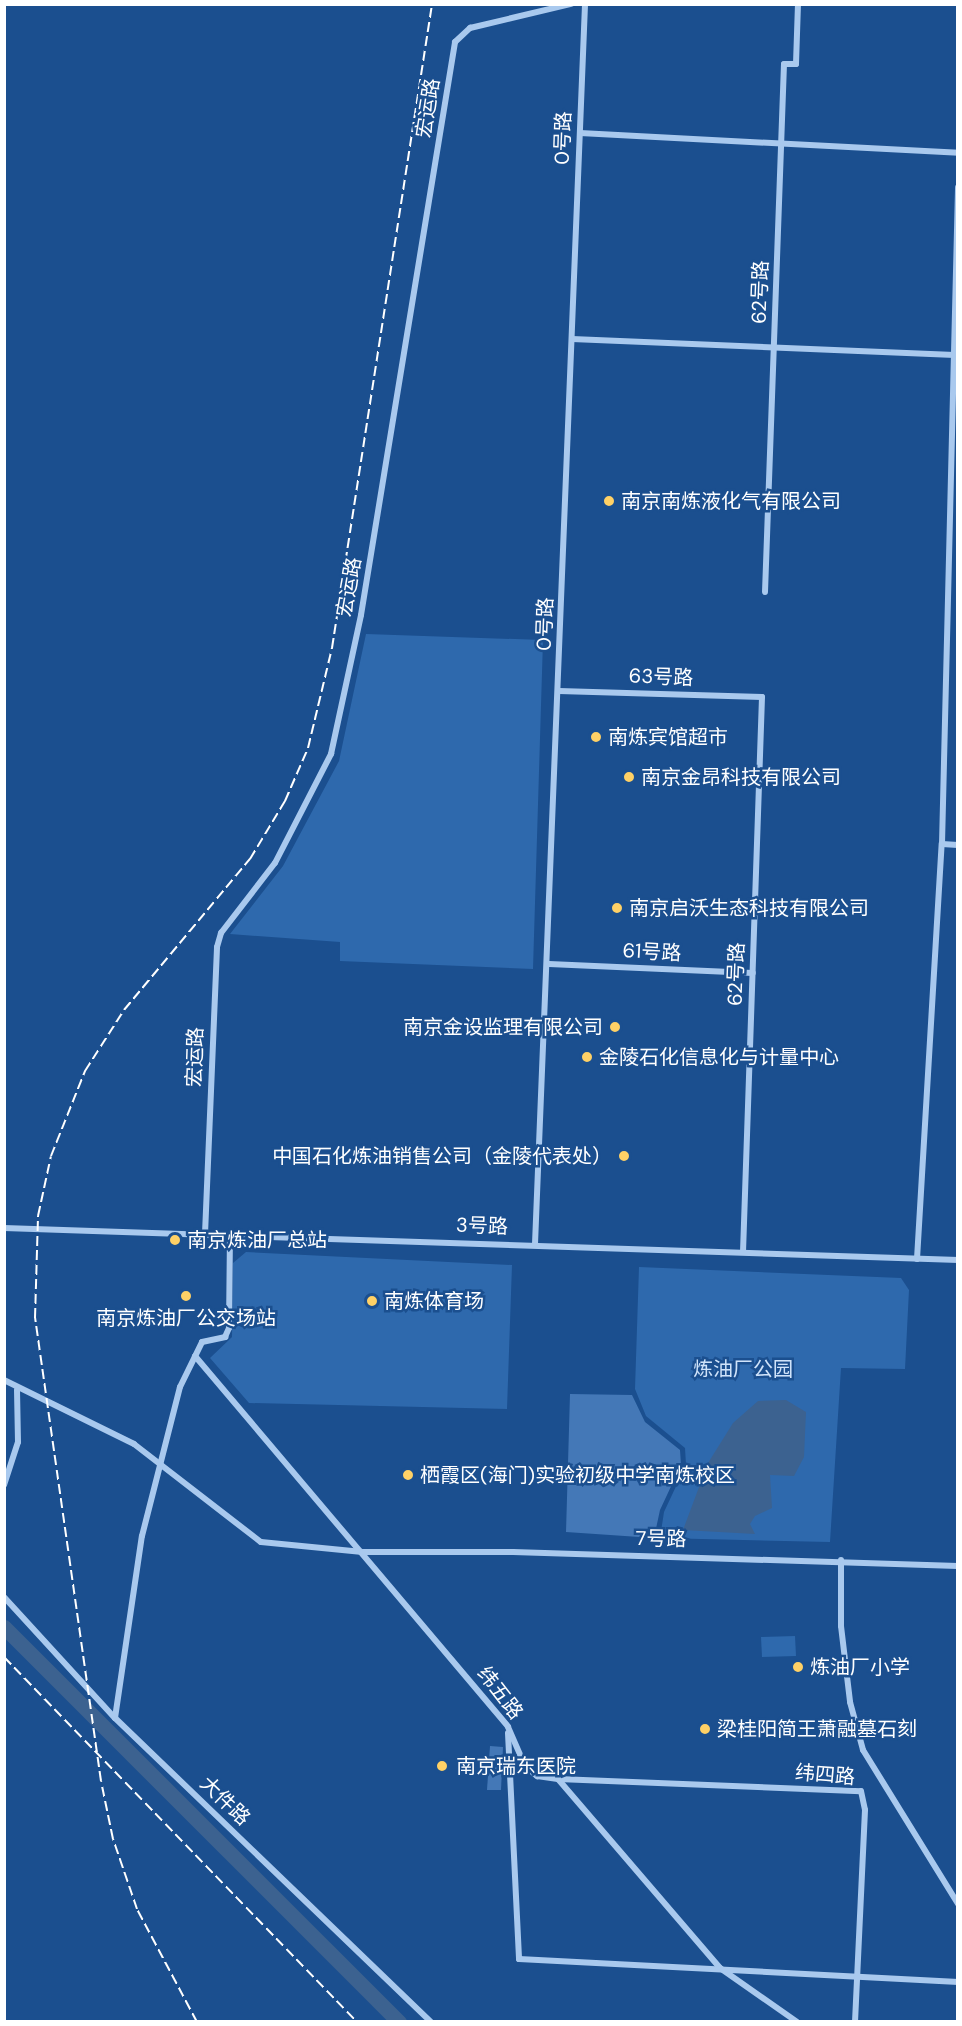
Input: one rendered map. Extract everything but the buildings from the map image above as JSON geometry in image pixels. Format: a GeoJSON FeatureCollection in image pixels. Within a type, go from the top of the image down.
{"type":"FeatureCollection","features":[{"type":"Feature","properties":{"kind":"street","name":"宏运路"},"geometry":{"type":"LineString","coordinates":[[205,1234],[217,947],[221,933],[275,863],[332,754],[368,574],[455,42],[470,28],[571,4]]}},
{"type":"Feature","properties":{"kind":"street","name":"0号路"},"geometry":{"type":"LineString","coordinates":[[536,1244],[549,964],[585,4]]}},
{"type":"Feature","properties":{"kind":"street","name":"62号路"},"geometry":{"type":"LineString","coordinates":[[765,592],[784,64],[796,64],[798,4]]}},
{"type":"Feature","properties":{"kind":"street"},"geometry":{"type":"LineString","coordinates":[[580,133],[957,153]]}},
{"type":"Feature","properties":{"kind":"street"},"geometry":{"type":"LineString","coordinates":[[917,1259],[942,844],[955,355],[957,187]]}},
{"type":"Feature","properties":{"kind":"street"},"geometry":{"type":"LineString","coordinates":[[572,339],[955,355]]}},
{"type":"Feature","properties":{"kind":"street","name":"63号路"},"geometry":{"type":"LineString","coordinates":[[559,691],[762,697]]}},
{"type":"Feature","properties":{"kind":"street","name":"62号路"},"geometry":{"type":"LineString","coordinates":[[743,1252],[762,697]]}},
{"type":"Feature","properties":{"kind":"street"},"geometry":{"type":"LineString","coordinates":[[942,844],[957,845]]}},
{"type":"Feature","properties":{"kind":"street","name":"61号路"},"geometry":{"type":"LineString","coordinates":[[549,964],[753,973]]}},
{"type":"Feature","properties":{"kind":"street","name":"3号路"},"geometry":{"type":"LineString","coordinates":[[4,1228],[536,1244],[957,1260]]}},
{"type":"Feature","properties":{"kind":"street"},"geometry":{"type":"LineString","coordinates":[[115,1718],[142,1536],[163,1462],[180,1387],[202,1342],[217,1341],[229,1328],[230,1235]]}},
{"type":"Feature","properties":{"kind":"street","name":"纬五路"},"geometry":{"type":"LineString","coordinates":[[195,1356],[363,1552],[508,1727],[525,1766],[537,1776],[558,1779]]}},
{"type":"Feature","properties":{"kind":"street","name":"7号路"},"geometry":{"type":"LineString","coordinates":[[4,1380],[17,1390],[100,1426],[163,1462],[261,1542],[363,1552],[841,1560],[957,1566]]}},
{"type":"Feature","properties":{"kind":"street"},"geometry":{"type":"LineString","coordinates":[[4,1485],[18,1442],[17,1390]]}},
{"type":"Feature","properties":{"kind":"street"},"geometry":{"type":"LineString","coordinates":[[841,1560],[849,1691],[863,1750],[957,1904]]}},
{"type":"Feature","properties":{"kind":"street","name":"大件路"},"geometry":{"type":"LineString","coordinates":[[4,1597],[115,1718],[431,2022]]}},
{"type":"Feature","properties":{"kind":"street"},"geometry":{"type":"LineString","coordinates":[[508,1727],[519,1959],[957,1982]]}},
{"type":"Feature","properties":{"kind":"street"},"geometry":{"type":"LineString","coordinates":[[558,1779],[720,1968],[797,2022]]}},
{"type":"Feature","properties":{"kind":"street","name":"纬四路"},"geometry":{"type":"LineString","coordinates":[[558,1779],[861,1791],[865,1810],[855,2022]]}},
{"type":"Feature","properties":{"kind":"green space"},"geometry":{"type":"Polygon","coordinates":[[[366,634],[543,640],[533,969],[340,961],[340,942],[230,934],[283,866],[339,761],[366,634]]]}},
{"type":"Feature","properties":{"kind":"green space","name":"南炼体育场"},"geometry":{"type":"Polygon","coordinates":[[[246,1252],[512,1265],[507,1409],[249,1403],[210,1358],[232,1337],[233,1263],[246,1252]]]}},
{"type":"Feature","properties":{"kind":"green space","name":"炼油厂公园"},"geometry":{"type":"Polygon","coordinates":[[[639,1267],[901,1278],[909,1290],[905,1369],[841,1368],[830,1542],[660,1538],[664,1512],[686,1465],[685,1448],[646,1416],[635,1389],[639,1267]]]}},
{"type":"Feature","properties":{"kind":"green space"},"geometry":{"type":"Polygon","coordinates":[[[795,1636],[796,1656],[762,1657],[761,1637],[795,1636]]]}},
{"type":"Feature","properties":{"kind":"shaded area"},"geometry":{"type":"Polygon","coordinates":[[[786,1400],[806,1412],[804,1457],[794,1476],[770,1475],[772,1508],[755,1516],[750,1524],[755,1534],[683,1530],[708,1463],[733,1423],[758,1401],[786,1400]]]}},
{"type":"Feature","properties":{"kind":"waterway"},"geometry":{"type":"LineString","coordinates":[[4,1627],[399,2022]]}},
{"type":"Feature","properties":{"kind":"railway"},"geometry":{"type":"LineString","coordinates":[[197,2022],[137,1909],[113,1839],[101,1781],[35,1318],[38,1216],[51,1156],[85,1071],[124,1010],[250,859],[285,801],[308,748],[332,648],[432,4]]}},
{"type":"Feature","properties":{"kind":"railway"},"geometry":{"type":"LineString","coordinates":[[4,1657],[357,2022]]}},
{"type":"Feature","properties":{"kind":"place","name":"南京南炼液化气有限公司"},"geometry":{"type":"Point","coordinates":[609,501]}},
{"type":"Feature","properties":{"kind":"place","name":"南炼宾馆超市"},"geometry":{"type":"Point","coordinates":[596,737]}},
{"type":"Feature","properties":{"kind":"place","name":"南京金昂科技有限公司"},"geometry":{"type":"Point","coordinates":[629,777]}},
{"type":"Feature","properties":{"kind":"place","name":"南京启沃生态科技有限公司"},"geometry":{"type":"Point","coordinates":[617,908]}},
{"type":"Feature","properties":{"kind":"place","name":"南京金设监理有限公司"},"geometry":{"type":"Point","coordinates":[615,1027]}},
{"type":"Feature","properties":{"kind":"place","name":"金陵石化信息化与计量中心"},"geometry":{"type":"Point","coordinates":[587,1057]}},
{"type":"Feature","properties":{"kind":"place","name":"中国石化炼油销售公司（金陵代表处）"},"geometry":{"type":"Point","coordinates":[624,1156]}},
{"type":"Feature","properties":{"kind":"place","name":"南京炼油厂总站"},"geometry":{"type":"Point","coordinates":[175,1240]}},
{"type":"Feature","properties":{"kind":"place","name":"南京炼油厂公交场站"},"geometry":{"type":"Point","coordinates":[186,1296]}},
{"type":"Feature","properties":{"kind":"place","name":"南炼体育场"},"geometry":{"type":"Point","coordinates":[372,1301]}},
{"type":"Feature","properties":{"kind":"place","name":"栖霞区(海门)实验初级中学南炼校区"},"geometry":{"type":"Point","coordinates":[408,1475]}},
{"type":"Feature","properties":{"kind":"place","name":"炼油厂小学"},"geometry":{"type":"Point","coordinates":[798,1667]}},
{"type":"Feature","properties":{"kind":"place","name":"梁桂阳简王萧融墓石刻"},"geometry":{"type":"Point","coordinates":[705,1729]}},
{"type":"Feature","properties":{"kind":"place","name":"南京瑞东医院"},"geometry":{"type":"Point","coordinates":[442,1766]}}]}
